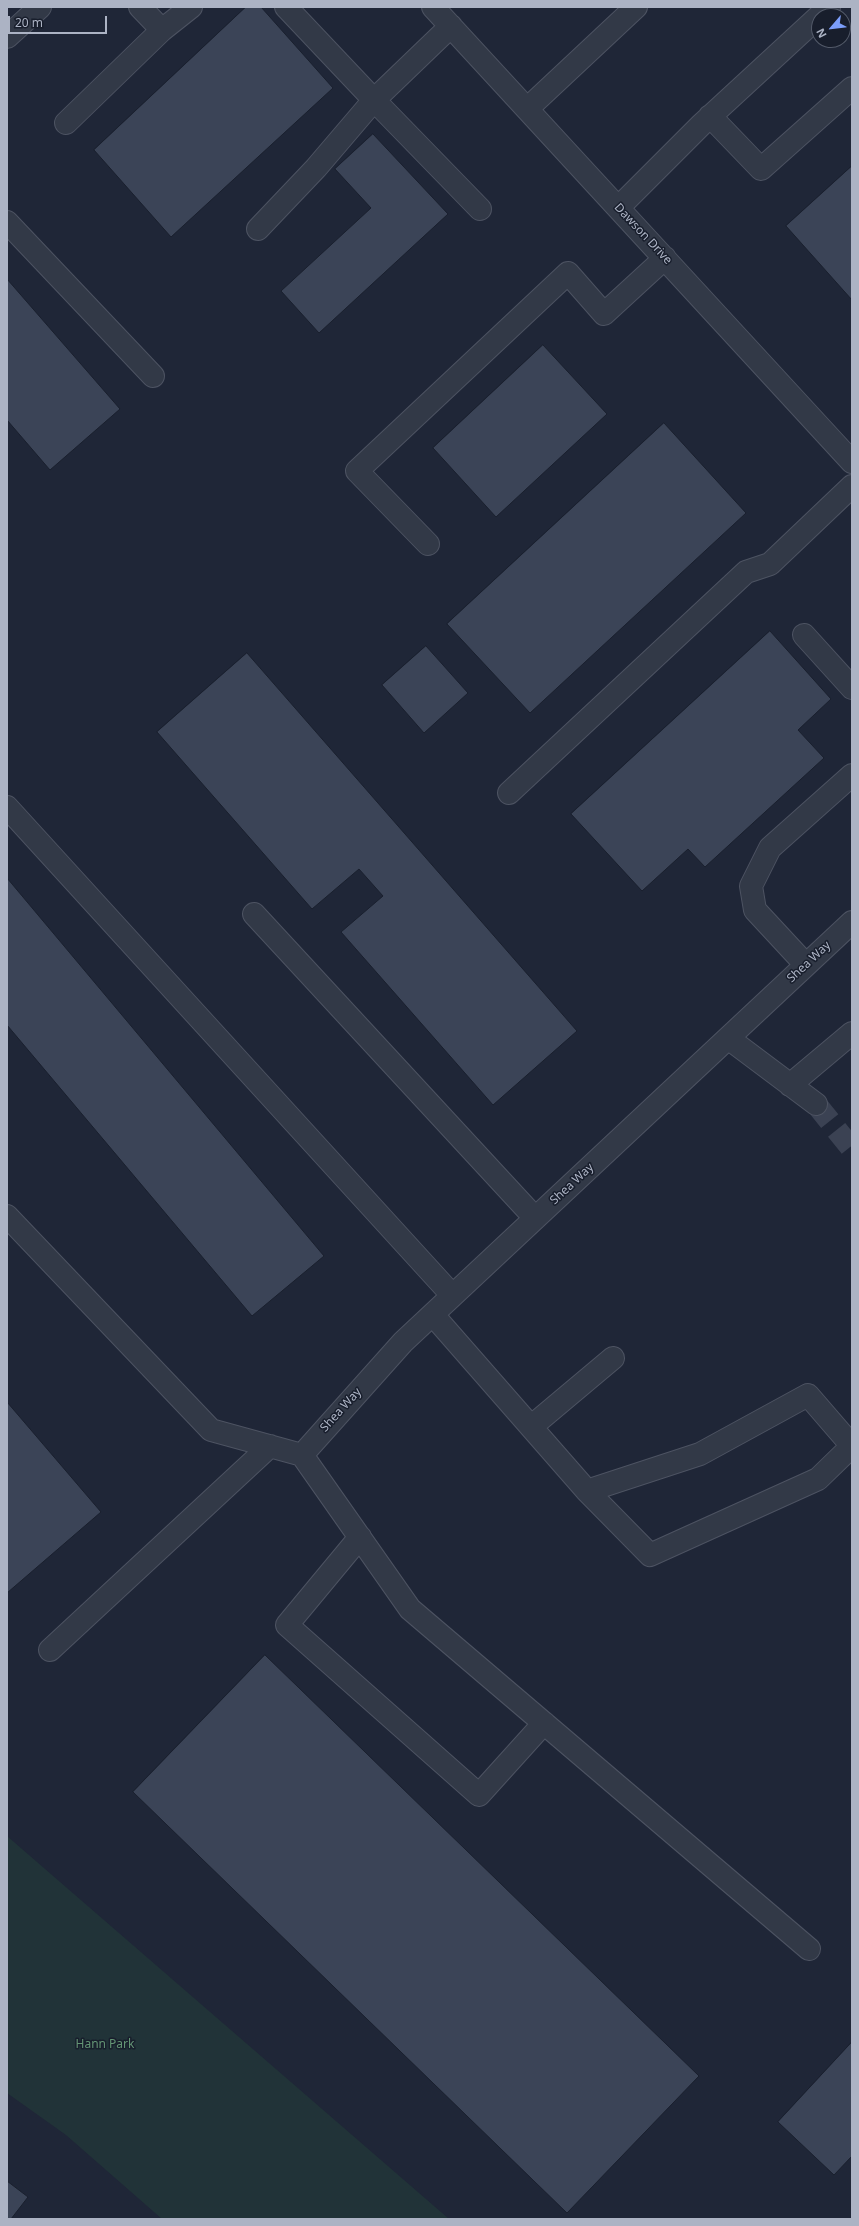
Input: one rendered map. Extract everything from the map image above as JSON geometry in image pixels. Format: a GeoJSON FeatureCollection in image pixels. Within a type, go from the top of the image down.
{"type":"FeatureCollection","features":[{"type":"Feature","properties":{"kind":"street"},"geometry":{"type":"LineString","coordinates":[[7,37],[40,7]]}},
{"type":"Feature","properties":{"kind":"street"},"geometry":{"type":"LineString","coordinates":[[140,7],[162,30]]}},
{"type":"Feature","properties":{"kind":"street"},"geometry":{"type":"LineString","coordinates":[[66,123],[162,30],[191,7]]}},
{"type":"Feature","properties":{"kind":"street"},"geometry":{"type":"LineString","coordinates":[[286,7],[480,209]]}},
{"type":"Feature","properties":{"kind":"street","name":"Dawson Drive"},"geometry":{"type":"LineString","coordinates":[[433,7],[850,457]]}},
{"type":"Feature","properties":{"kind":"street"},"geometry":{"type":"LineString","coordinates":[[527,108],[636,7]]}},
{"type":"Feature","properties":{"kind":"street"},"geometry":{"type":"LineString","coordinates":[[618,208],[710,116],[829,7]]}},
{"type":"Feature","properties":{"kind":"street"},"geometry":{"type":"LineString","coordinates":[[258,229],[316,168],[374,100],[450,26]]}},
{"type":"Feature","properties":{"kind":"street"},"geometry":{"type":"LineString","coordinates":[[710,116],[760,169],[852,88]]}},
{"type":"Feature","properties":{"kind":"street"},"geometry":{"type":"LineString","coordinates":[[7,222],[153,376]]}},
{"type":"Feature","properties":{"kind":"street"},"geometry":{"type":"LineString","coordinates":[[428,544],[357,471],[568,273],[604,314],[665,258]]}},
{"type":"Feature","properties":{"kind":"street"},"geometry":{"type":"LineString","coordinates":[[509,793],[746,572],[770,564],[852,486]]}},
{"type":"Feature","properties":{"kind":"street"},"geometry":{"type":"LineString","coordinates":[[804,635],[852,688]]}},
{"type":"Feature","properties":{"kind":"street"},"geometry":{"type":"LineString","coordinates":[[806,965],[755,910],[751,886],[770,848],[852,775]]}},
{"type":"Feature","properties":{"kind":"street"},"geometry":{"type":"LineString","coordinates":[[7,807],[452,1295]]}},
{"type":"Feature","properties":{"kind":"street"},"geometry":{"type":"LineString","coordinates":[[254,914],[535,1218]]}},
{"type":"Feature","properties":{"kind":"street","name":"Shea Way"},"geometry":{"type":"LineString","coordinates":[[302,1455],[403,1342],[852,922]]}},
{"type":"Feature","properties":{"kind":"street"},"geometry":{"type":"LineString","coordinates":[[790,1084],[852,1033]]}},
{"type":"Feature","properties":{"kind":"street"},"geometry":{"type":"LineString","coordinates":[[728,1038],[816,1104]]}},
{"type":"Feature","properties":{"kind":"street"},"geometry":{"type":"LineString","coordinates":[[7,1216],[211,1430],[302,1455],[410,1609],[809,1949]]}},
{"type":"Feature","properties":{"kind":"street"},"geometry":{"type":"LineString","coordinates":[[433,1314],[587,1491],[650,1555],[818,1479],[852,1446],[808,1395],[700,1454],[587,1491]]}},
{"type":"Feature","properties":{"kind":"street"},"geometry":{"type":"LineString","coordinates":[[532,1426],[613,1358]]}},
{"type":"Feature","properties":{"kind":"street"},"geometry":{"type":"LineString","coordinates":[[50,1650],[270,1446]]}},
{"type":"Feature","properties":{"kind":"street"},"geometry":{"type":"LineString","coordinates":[[360,1537],[287,1625],[479,1795],[544,1724]]}},
{"type":"Feature","properties":{"kind":"green space","name":"Hann Park"},"geometry":{"type":"Polygon","coordinates":[[[7,1836],[449,2219],[162,2219],[66,2135],[7,2093],[7,1836]]]}},
{"type":"Feature","properties":{"kind":"building"},"geometry":{"type":"Polygon","coordinates":[[[246,7],[261,7],[333,88],[171,237],[94,150],[246,7]]]}},
{"type":"Feature","properties":{"kind":"building"},"geometry":{"type":"Polygon","coordinates":[[[373,134],[448,214],[319,333],[281,291],[371,208],[335,169],[373,134]]]}},
{"type":"Feature","properties":{"kind":"building"},"geometry":{"type":"Polygon","coordinates":[[[852,166],[852,300],[786,226],[852,166]]]}},
{"type":"Feature","properties":{"kind":"building"},"geometry":{"type":"Polygon","coordinates":[[[7,279],[120,409],[50,470],[7,420],[7,279]]]}},
{"type":"Feature","properties":{"kind":"building"},"geometry":{"type":"Polygon","coordinates":[[[543,345],[607,414],[496,517],[433,448],[543,345]]]}},
{"type":"Feature","properties":{"kind":"building"},"geometry":{"type":"Polygon","coordinates":[[[664,423],[746,513],[530,713],[447,624],[664,423]]]}},
{"type":"Feature","properties":{"kind":"building"},"geometry":{"type":"Polygon","coordinates":[[[770,631],[831,699],[798,730],[824,758],[705,867],[688,849],[642,891],[571,814],[770,631]]]}},
{"type":"Feature","properties":{"kind":"building"},"geometry":{"type":"Polygon","coordinates":[[[426,646],[468,693],[424,733],[382,685],[426,646]]]}},
{"type":"Feature","properties":{"kind":"building"},"geometry":{"type":"Polygon","coordinates":[[[247,653],[577,1031],[493,1105],[341,932],[383,896],[359,869],[312,909],[157,732],[247,653]]]}},
{"type":"Feature","properties":{"kind":"building"},"geometry":{"type":"Polygon","coordinates":[[[7,878],[324,1256],[252,1316],[7,1025],[7,878]]]}},
{"type":"Feature","properties":{"kind":"building"},"geometry":{"type":"Polygon","coordinates":[[[7,1402],[101,1512],[7,1593],[7,1402]]]}},
{"type":"Feature","properties":{"kind":"building"},"geometry":{"type":"Polygon","coordinates":[[[265,1655],[699,2076],[567,2213],[133,1792],[265,1655]]]}},
{"type":"Feature","properties":{"kind":"building"},"geometry":{"type":"Polygon","coordinates":[[[852,2042],[852,2156],[834,2175],[778,2122],[852,2042]]]}},
{"type":"Feature","properties":{"kind":"building"},"geometry":{"type":"Polygon","coordinates":[[[7,2181],[28,2197],[11,2219],[7,2219],[7,2181]]]}},
{"type":"Feature","properties":{"kind":"tunnel"},"geometry":{"type":"LineString","coordinates":[[816,1104],[852,1149]]}}]}
